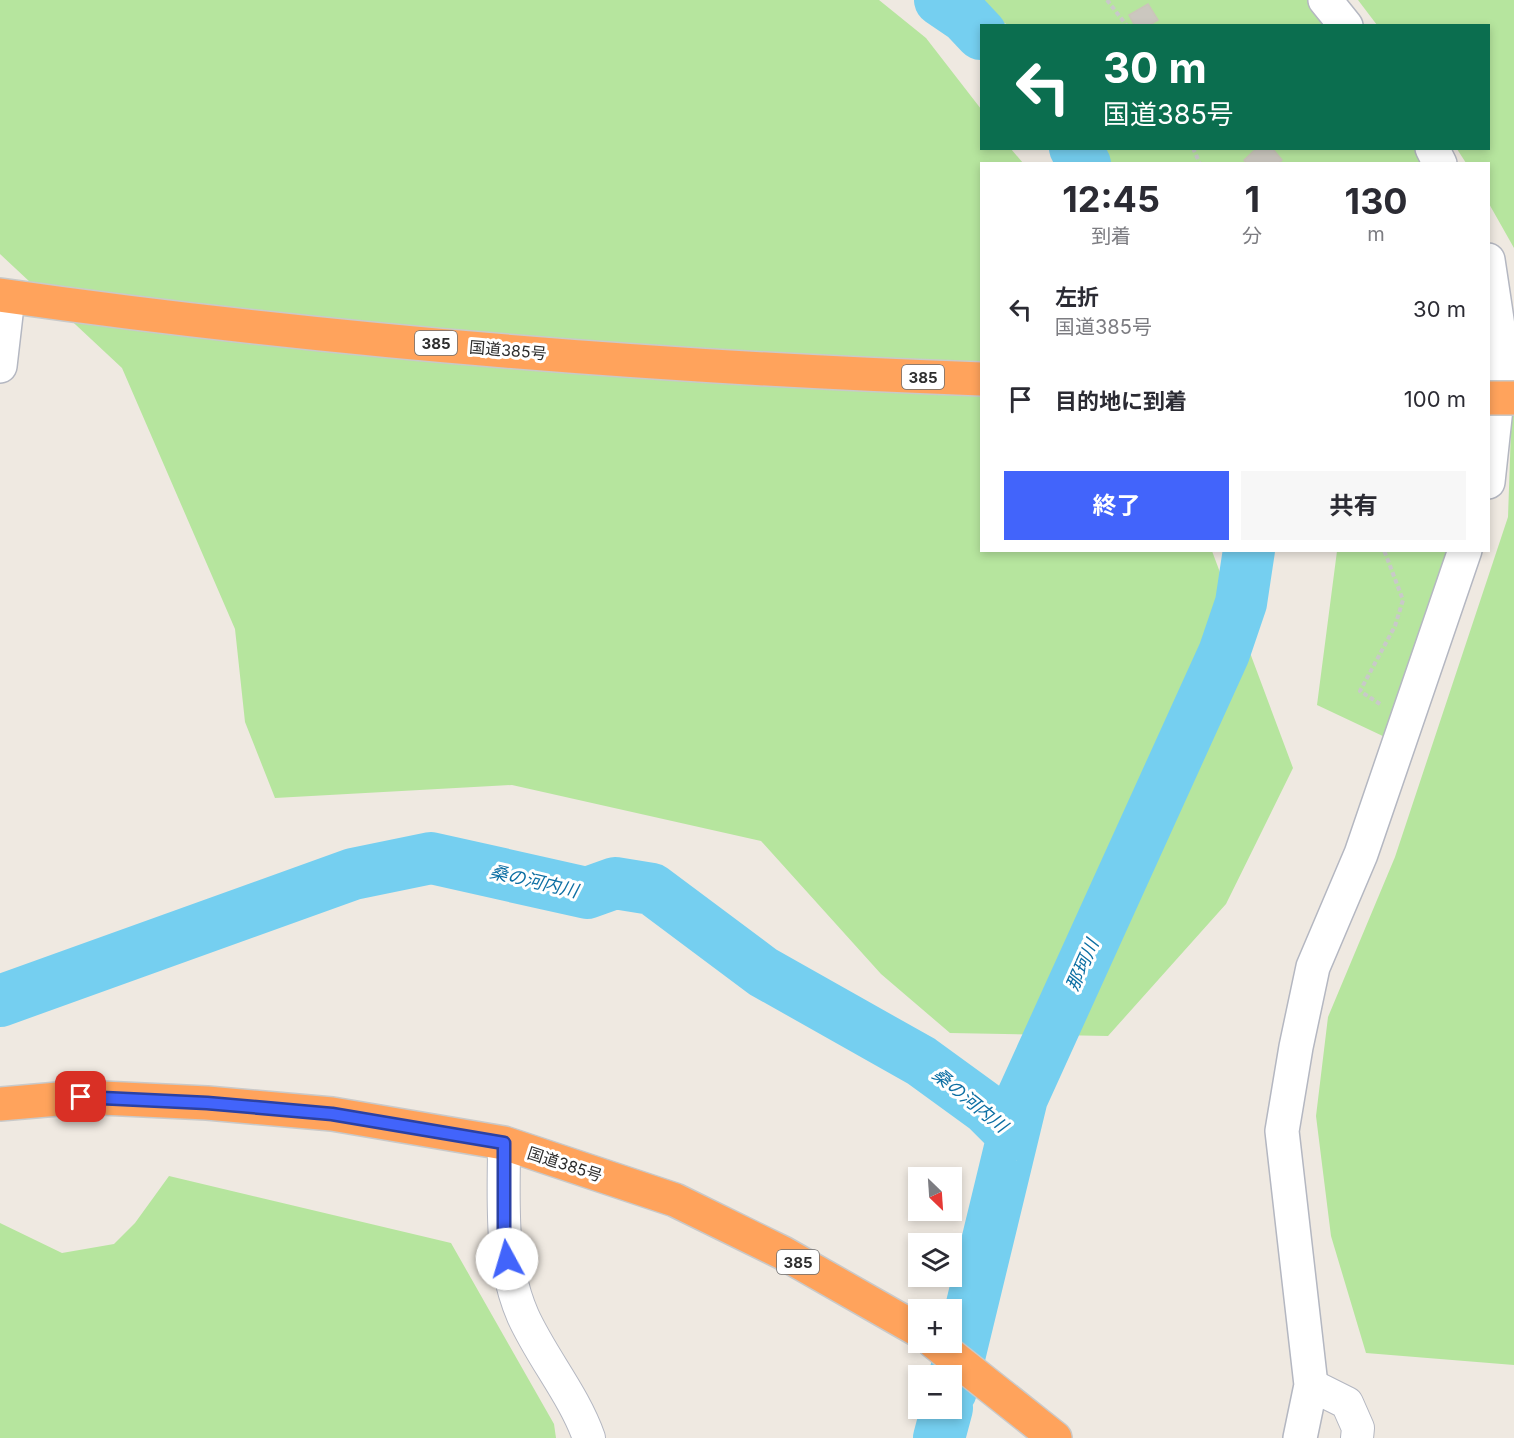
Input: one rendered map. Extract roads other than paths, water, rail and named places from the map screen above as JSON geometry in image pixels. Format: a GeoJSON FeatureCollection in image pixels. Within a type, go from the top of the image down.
{"type":"FeatureCollection","features":[{"type":"Feature","properties":{"kind":"highway","name":"国道385号"},"geometry":{"type":"LineString","coordinates":[[4,296],[315,333],[672,364],[980,379]]}},
{"type":"Feature","properties":{"kind":"highway"},"geometry":{"type":"LineString","coordinates":[[1490,398],[1514,399]]}},
{"type":"Feature","properties":{"kind":"highway","name":"国道385号"},"geometry":{"type":"LineString","coordinates":[[0,1104],[81,1097],[207,1103],[332,1114],[504,1143],[675,1200],[783,1253],[908,1324]]}},
{"type":"Feature","properties":{"kind":"highway"},"geometry":{"type":"LineString","coordinates":[[948,1353],[1055,1438]]}},
{"type":"Feature","properties":{"kind":"street"},"geometry":{"type":"LineString","coordinates":[[1325,0],[1345,24]]}},
{"type":"Feature","properties":{"kind":"street"},"geometry":{"type":"LineString","coordinates":[[1490,273],[1502,353],[1490,464]]}},
{"type":"Feature","properties":{"kind":"street"},"geometry":{"type":"LineString","coordinates":[[0,366],[4,296]]}},
{"type":"Feature","properties":{"kind":"street"},"geometry":{"type":"LineString","coordinates":[[1300,1438],[1311,1385],[1282,1131],[1296,1047],[1313,968],[1361,854],[1464,552]]}},
{"type":"Feature","properties":{"kind":"street"},"geometry":{"type":"LineString","coordinates":[[504,1143],[504,1238],[510,1281],[524,1317],[589,1438]]}},
{"type":"Feature","properties":{"kind":"street"},"geometry":{"type":"LineString","coordinates":[[1311,1385],[1347,1402],[1358,1428],[1358,1438]]}},
{"type":"Feature","properties":{"kind":"waterway","name":"那珂川"},"geometry":{"type":"LineString","coordinates":[[940,0],[965,17],[980,33]]}},
{"type":"Feature","properties":{"kind":"waterway","name":"那珂川"},"geometry":{"type":"LineString","coordinates":[[1076,150],[1084,162]]}},
{"type":"Feature","properties":{"kind":"waterway","name":"那珂川"},"geometry":{"type":"LineString","coordinates":[[957,1365],[1022,1098],[1224,653],[1241,603],[1249,552]]}},
{"type":"Feature","properties":{"kind":"waterway","name":"桑の河内川"},"geometry":{"type":"LineString","coordinates":[[0,1001],[353,874],[431,858],[587,893],[615,883],[652,889],[763,972],[921,1061],[987,1109],[1013,1135]]}},
{"type":"Feature","properties":{"kind":"waterway","name":"那珂川"},"geometry":{"type":"LineString","coordinates":[[939,1438],[944,1419]]}}]}
